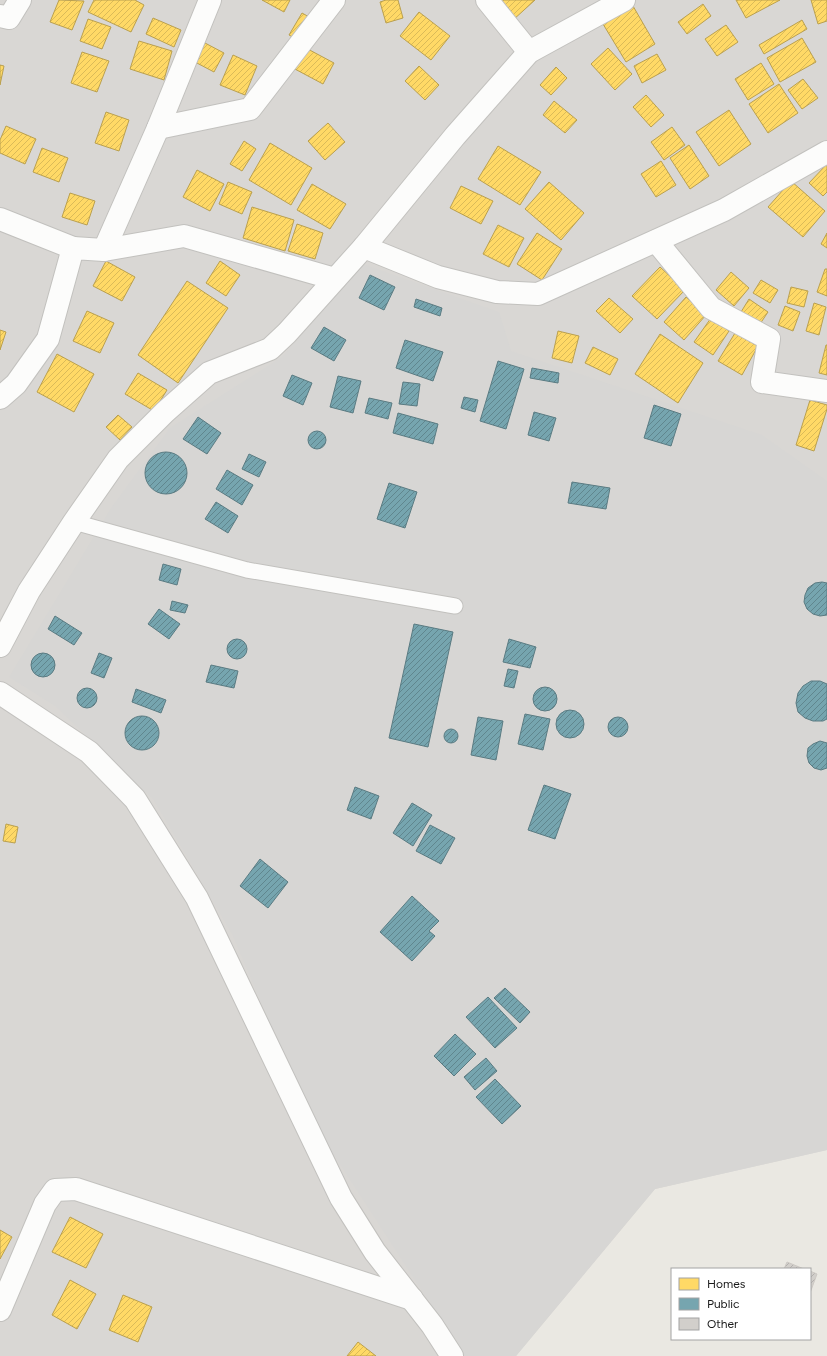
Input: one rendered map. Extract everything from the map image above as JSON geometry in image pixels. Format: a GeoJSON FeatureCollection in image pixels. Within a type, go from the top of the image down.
{"type":"FeatureCollection","features":[{"type":"Feature","properties":{"kind":"street"},"geometry":{"type":"LineString","coordinates":[[0,16],[9,18],[20,0]]}},
{"type":"Feature","properties":{"kind":"street"},"geometry":{"type":"LineString","coordinates":[[104,250],[158,128],[210,0]]}},
{"type":"Feature","properties":{"kind":"street"},"geometry":{"type":"LineString","coordinates":[[158,128],[250,109],[334,0]]}},
{"type":"Feature","properties":{"kind":"street"},"geometry":{"type":"LineString","coordinates":[[487,0],[530,52]]}},
{"type":"Feature","properties":{"kind":"street"},"geometry":{"type":"LineString","coordinates":[[0,646],[30,590],[118,458],[165,412],[209,373],[270,349],[287,333],[364,247],[455,136],[530,52],[624,0]]}},
{"type":"Feature","properties":{"kind":"street"},"geometry":{"type":"LineString","coordinates":[[364,247],[438,277],[497,292],[538,294],[724,210],[827,152]]}},
{"type":"Feature","properties":{"kind":"street"},"geometry":{"type":"LineString","coordinates":[[0,219],[73,248],[104,250],[184,236],[335,279]]}},
{"type":"Feature","properties":{"kind":"street"},"geometry":{"type":"LineString","coordinates":[[656,241],[711,308],[769,339],[762,382],[827,391]]}},
{"type":"Feature","properties":{"kind":"street"},"geometry":{"type":"LineString","coordinates":[[0,398],[16,384],[48,339],[73,248]]}},
{"type":"Feature","properties":{"kind":"street"},"geometry":{"type":"LineString","coordinates":[[0,693],[89,752],[135,799],[197,898],[341,1198],[374,1252],[432,1325],[452,1356]]}},
{"type":"Feature","properties":{"kind":"street"},"geometry":{"type":"LineString","coordinates":[[1,1307],[45,1204],[55,1190],[76,1189],[412,1299]]}},
{"type":"Feature","properties":{"kind":"lane"},"geometry":{"type":"LineString","coordinates":[[74,522],[247,570],[455,606]]}},
{"type":"Feature","properties":{"kind":"shaded area"},"geometry":{"type":"Polygon","coordinates":[[[0,0],[827,0],[827,1150],[655,1189],[516,1356],[0,1356],[0,0]]]}},
{"type":"Feature","properties":{"kind":"shaded area"},"geometry":{"type":"Polygon","coordinates":[[[363,264],[499,312],[511,351],[762,435],[827,481],[827,1150],[655,1189],[516,1356],[464,1356],[310,1118],[232,934],[153,799],[55,706],[9,677],[111,508],[170,428],[282,357],[363,264]]]}},
{"type":"Feature","properties":{"kind":"building: Homes"},"geometry":{"type":"Polygon","coordinates":[[[59,0],[84,1],[72,30],[50,22],[59,0]]]}},
{"type":"Feature","properties":{"kind":"building: Homes"},"geometry":{"type":"Polygon","coordinates":[[[94,0],[135,0],[144,5],[131,32],[88,12],[94,0]]]}},
{"type":"Feature","properties":{"kind":"building: Homes"},"geometry":{"type":"Polygon","coordinates":[[[262,0],[290,0],[284,12],[262,0]]]}},
{"type":"Feature","properties":{"kind":"building: Homes"},"geometry":{"type":"Polygon","coordinates":[[[386,0],[398,0],[403,18],[386,23],[380,2],[386,0]]]}},
{"type":"Feature","properties":{"kind":"building: Homes"},"geometry":{"type":"Polygon","coordinates":[[[496,0],[535,0],[513,20],[496,0]]]}},
{"type":"Feature","properties":{"kind":"building: Homes"},"geometry":{"type":"Polygon","coordinates":[[[736,0],[780,0],[746,18],[736,0]]]}},
{"type":"Feature","properties":{"kind":"building: Homes"},"geometry":{"type":"Polygon","coordinates":[[[811,0],[827,0],[827,21],[818,24],[811,0]]]}},
{"type":"Feature","properties":{"kind":"building: Homes"},"geometry":{"type":"Polygon","coordinates":[[[703,4],[711,16],[687,34],[678,22],[703,4]]]}},
{"type":"Feature","properties":{"kind":"building: Homes"},"geometry":{"type":"Polygon","coordinates":[[[633,6],[655,44],[626,62],[603,24],[633,6]]]}},
{"type":"Feature","properties":{"kind":"building: Homes"},"geometry":{"type":"Polygon","coordinates":[[[419,12],[450,36],[431,60],[400,36],[419,12]]]}},
{"type":"Feature","properties":{"kind":"building: Homes"},"geometry":{"type":"Polygon","coordinates":[[[302,13],[311,18],[298,40],[289,35],[302,13]]]}},
{"type":"Feature","properties":{"kind":"building: Homes"},"geometry":{"type":"Polygon","coordinates":[[[153,18],[181,30],[174,47],[146,34],[153,18]]]}},
{"type":"Feature","properties":{"kind":"building: Homes"},"geometry":{"type":"Polygon","coordinates":[[[88,19],[111,27],[102,49],[80,41],[88,19]]]}},
{"type":"Feature","properties":{"kind":"building: Homes"},"geometry":{"type":"Polygon","coordinates":[[[802,20],[807,29],[764,54],[759,45],[802,20]]]}},
{"type":"Feature","properties":{"kind":"building: Homes"},"geometry":{"type":"Polygon","coordinates":[[[726,25],[738,42],[717,56],[705,39],[726,25]]]}},
{"type":"Feature","properties":{"kind":"building: Homes"},"geometry":{"type":"Polygon","coordinates":[[[802,38],[816,62],[780,82],[767,58],[802,38]]]}},
{"type":"Feature","properties":{"kind":"building: Homes"},"geometry":{"type":"Polygon","coordinates":[[[139,41],[172,51],[164,80],[130,69],[139,41]]]}},
{"type":"Feature","properties":{"kind":"building: Homes"},"geometry":{"type":"Polygon","coordinates":[[[205,43],[224,53],[214,72],[195,62],[205,43]]]}},
{"type":"Feature","properties":{"kind":"building: Homes"},"geometry":{"type":"Polygon","coordinates":[[[304,47],[334,63],[323,84],[293,68],[304,47]]]}},
{"type":"Feature","properties":{"kind":"building: Homes"},"geometry":{"type":"Polygon","coordinates":[[[608,48],[632,74],[615,90],[591,64],[608,48]]]}},
{"type":"Feature","properties":{"kind":"building: Homes"},"geometry":{"type":"Polygon","coordinates":[[[82,52],[109,61],[97,92],[71,83],[82,52]]]}},
{"type":"Feature","properties":{"kind":"building: Homes"},"geometry":{"type":"Polygon","coordinates":[[[657,54],[666,70],[642,83],[634,66],[657,54]]]}},
{"type":"Feature","properties":{"kind":"building: Homes"},"geometry":{"type":"Polygon","coordinates":[[[233,55],[257,66],[245,95],[220,85],[233,55]]]}},
{"type":"Feature","properties":{"kind":"building: Homes"},"geometry":{"type":"Polygon","coordinates":[[[761,63],[774,84],[748,100],[735,79],[761,63]]]}},
{"type":"Feature","properties":{"kind":"building: Homes"},"geometry":{"type":"Polygon","coordinates":[[[0,65],[4,66],[0,85],[0,65]]]}},
{"type":"Feature","properties":{"kind":"building: Homes"},"geometry":{"type":"Polygon","coordinates":[[[419,66],[439,85],[425,100],[405,81],[419,66]]]}},
{"type":"Feature","properties":{"kind":"building: Homes"},"geometry":{"type":"Polygon","coordinates":[[[556,67],[567,78],[551,95],[540,85],[556,67]]]}},
{"type":"Feature","properties":{"kind":"building: Homes"},"geometry":{"type":"Polygon","coordinates":[[[803,79],[818,98],[802,109],[788,90],[803,79]]]}},
{"type":"Feature","properties":{"kind":"building: Homes"},"geometry":{"type":"Polygon","coordinates":[[[779,84],[798,113],[768,133],[749,104],[779,84]]]}},
{"type":"Feature","properties":{"kind":"building: Homes"},"geometry":{"type":"Polygon","coordinates":[[[646,95],[664,115],[651,127],[633,107],[646,95]]]}},
{"type":"Feature","properties":{"kind":"building: Homes"},"geometry":{"type":"Polygon","coordinates":[[[554,101],[577,120],[565,133],[543,115],[554,101]]]}},
{"type":"Feature","properties":{"kind":"building: Homes"},"geometry":{"type":"Polygon","coordinates":[[[729,110],[751,144],[719,166],[696,132],[729,110]]]}},
{"type":"Feature","properties":{"kind":"building: Homes"},"geometry":{"type":"Polygon","coordinates":[[[106,112],[129,120],[119,151],[95,143],[106,112]]]}},
{"type":"Feature","properties":{"kind":"building: Homes"},"geometry":{"type":"Polygon","coordinates":[[[328,123],[345,142],[325,160],[308,141],[328,123]]]}},
{"type":"Feature","properties":{"kind":"building: Homes"},"geometry":{"type":"Polygon","coordinates":[[[6,126],[36,139],[25,164],[0,153],[0,140],[6,126]]]}},
{"type":"Feature","properties":{"kind":"building: Homes"},"geometry":{"type":"Polygon","coordinates":[[[672,127],[685,145],[664,160],[651,142],[672,127]]]}},
{"type":"Feature","properties":{"kind":"building: Homes"},"geometry":{"type":"Polygon","coordinates":[[[244,141],[256,149],[242,171],[230,164],[244,141]]]}},
{"type":"Feature","properties":{"kind":"building: Homes"},"geometry":{"type":"Polygon","coordinates":[[[270,143],[312,168],[291,205],[249,180],[270,143]]]}},
{"type":"Feature","properties":{"kind":"building: Homes"},"geometry":{"type":"Polygon","coordinates":[[[689,145],[709,176],[690,189],[670,158],[689,145]]]}},
{"type":"Feature","properties":{"kind":"building: Homes"},"geometry":{"type":"Polygon","coordinates":[[[498,146],[541,172],[520,205],[478,179],[498,146]]]}},
{"type":"Feature","properties":{"kind":"building: Homes"},"geometry":{"type":"Polygon","coordinates":[[[42,148],[68,158],[59,182],[33,172],[42,148]]]}},
{"type":"Feature","properties":{"kind":"building: Homes"},"geometry":{"type":"Polygon","coordinates":[[[661,161],[676,185],[656,197],[641,174],[661,161]]]}},
{"type":"Feature","properties":{"kind":"building: Homes"},"geometry":{"type":"Polygon","coordinates":[[[827,164],[827,192],[823,196],[809,183],[827,164]]]}},
{"type":"Feature","properties":{"kind":"building: Homes"},"geometry":{"type":"Polygon","coordinates":[[[197,170],[224,184],[210,211],[183,197],[197,170]]]}},
{"type":"Feature","properties":{"kind":"building: Homes"},"geometry":{"type":"Polygon","coordinates":[[[791,181],[825,211],[803,237],[768,207],[791,181]]]}},
{"type":"Feature","properties":{"kind":"building: Homes"},"geometry":{"type":"Polygon","coordinates":[[[228,182],[252,192],[242,214],[219,204],[228,182]]]}},
{"type":"Feature","properties":{"kind":"building: Homes"},"geometry":{"type":"Polygon","coordinates":[[[549,182],[584,213],[561,240],[525,209],[549,182]]]}},
{"type":"Feature","properties":{"kind":"building: Homes"},"geometry":{"type":"Polygon","coordinates":[[[312,184],[346,204],[330,229],[297,210],[312,184]]]}},
{"type":"Feature","properties":{"kind":"building: Homes"},"geometry":{"type":"Polygon","coordinates":[[[461,186],[493,201],[481,224],[450,208],[461,186]]]}},
{"type":"Feature","properties":{"kind":"building: Homes"},"geometry":{"type":"Polygon","coordinates":[[[70,193],[95,201],[87,225],[62,217],[70,193]]]}},
{"type":"Feature","properties":{"kind":"building: Homes"},"geometry":{"type":"Polygon","coordinates":[[[252,207],[294,220],[285,251],[243,238],[252,207]]]}},
{"type":"Feature","properties":{"kind":"building: Homes"},"geometry":{"type":"Polygon","coordinates":[[[297,224],[323,233],[315,259],[288,251],[297,224]]]}},
{"type":"Feature","properties":{"kind":"building: Homes"},"geometry":{"type":"Polygon","coordinates":[[[498,225],[524,238],[509,267],[483,254],[498,225]]]}},
{"type":"Feature","properties":{"kind":"building: Homes"},"geometry":{"type":"Polygon","coordinates":[[[537,233],[562,249],[542,280],[517,264],[537,233]]]}},
{"type":"Feature","properties":{"kind":"building: Homes"},"geometry":{"type":"Polygon","coordinates":[[[827,233],[827,248],[821,244],[827,233]]]}},
{"type":"Feature","properties":{"kind":"building: Homes"},"geometry":{"type":"Polygon","coordinates":[[[106,261],[135,277],[122,301],[93,286],[106,261]]]}},
{"type":"Feature","properties":{"kind":"building: Homes"},"geometry":{"type":"Polygon","coordinates":[[[220,261],[240,275],[226,296],[206,283],[220,261]]]}},
{"type":"Feature","properties":{"kind":"building: Homes"},"geometry":{"type":"Polygon","coordinates":[[[660,267],[685,290],[657,319],[632,296],[660,267]]]}},
{"type":"Feature","properties":{"kind":"building: Homes"},"geometry":{"type":"Polygon","coordinates":[[[825,269],[827,269],[827,296],[817,292],[825,269]]]}},
{"type":"Feature","properties":{"kind":"building: Homes"},"geometry":{"type":"Polygon","coordinates":[[[731,272],[749,288],[734,306],[716,290],[731,272]]]}},
{"type":"Feature","properties":{"kind":"building: Homes"},"geometry":{"type":"Polygon","coordinates":[[[761,280],[778,290],[770,303],[753,293],[761,280]]]}},
{"type":"Feature","properties":{"kind":"building: Homes"},"geometry":{"type":"Polygon","coordinates":[[[187,281],[228,308],[178,383],[138,355],[187,281]]]}},
{"type":"Feature","properties":{"kind":"building: Homes"},"geometry":{"type":"Polygon","coordinates":[[[791,287],[808,291],[804,307],[787,303],[791,287]]]}},
{"type":"Feature","properties":{"kind":"building: Homes"},"geometry":{"type":"Polygon","coordinates":[[[686,297],[706,315],[684,340],[664,322],[686,297]]]}},
{"type":"Feature","properties":{"kind":"building: Homes"},"geometry":{"type":"Polygon","coordinates":[[[609,298],[633,319],[620,333],[596,311],[609,298]]]}},
{"type":"Feature","properties":{"kind":"building: Homes"},"geometry":{"type":"Polygon","coordinates":[[[749,299],[768,312],[760,324],[741,312],[749,299]]]}},
{"type":"Feature","properties":{"kind":"building: Homes"},"geometry":{"type":"Polygon","coordinates":[[[814,303],[826,307],[819,335],[806,331],[814,303]]]}},
{"type":"Feature","properties":{"kind":"building: Homes"},"geometry":{"type":"Polygon","coordinates":[[[785,306],[800,312],[793,331],[778,325],[785,306]]]}},
{"type":"Feature","properties":{"kind":"building: Homes"},"geometry":{"type":"Polygon","coordinates":[[[87,311],[114,323],[100,353],[73,341],[87,311]]]}},
{"type":"Feature","properties":{"kind":"building: Homes"},"geometry":{"type":"Polygon","coordinates":[[[711,318],[729,331],[713,355],[694,342],[711,318]]]}},
{"type":"Feature","properties":{"kind":"building: Homes"},"geometry":{"type":"Polygon","coordinates":[[[0,330],[6,332],[0,350],[0,330]]]}},
{"type":"Feature","properties":{"kind":"building: Homes"},"geometry":{"type":"Polygon","coordinates":[[[558,331],[579,336],[572,363],[552,358],[558,331]]]}},
{"type":"Feature","properties":{"kind":"building: Homes"},"geometry":{"type":"Polygon","coordinates":[[[735,333],[758,346],[742,375],[718,361],[735,333]]]}},
{"type":"Feature","properties":{"kind":"building: Homes"},"geometry":{"type":"Polygon","coordinates":[[[660,334],[703,363],[678,403],[635,374],[660,334]]]}},
{"type":"Feature","properties":{"kind":"building: Homes"},"geometry":{"type":"Polygon","coordinates":[[[827,345],[827,375],[819,373],[827,345]]]}},
{"type":"Feature","properties":{"kind":"building: Homes"},"geometry":{"type":"Polygon","coordinates":[[[593,347],[618,359],[610,375],[585,363],[593,347]]]}},
{"type":"Feature","properties":{"kind":"building: Homes"},"geometry":{"type":"Polygon","coordinates":[[[57,354],[94,374],[74,412],[37,392],[57,354]]]}},
{"type":"Feature","properties":{"kind":"building: Homes"},"geometry":{"type":"Polygon","coordinates":[[[138,373],[167,390],[154,411],[125,394],[138,373]]]}},
{"type":"Feature","properties":{"kind":"building: Homes"},"geometry":{"type":"Polygon","coordinates":[[[810,400],[827,405],[814,451],[796,445],[810,400]]]}},
{"type":"Feature","properties":{"kind":"building: Homes"},"geometry":{"type":"Polygon","coordinates":[[[118,415],[132,427],[120,440],[106,427],[118,415]]]}},
{"type":"Feature","properties":{"kind":"building: Homes"},"geometry":{"type":"Polygon","coordinates":[[[6,824],[18,827],[15,843],[3,841],[6,824]]]}},
{"type":"Feature","properties":{"kind":"building: Homes"},"geometry":{"type":"Polygon","coordinates":[[[70,1217],[103,1234],[86,1268],[52,1252],[70,1217]]]}},
{"type":"Feature","properties":{"kind":"building: Homes"},"geometry":{"type":"Polygon","coordinates":[[[0,1230],[12,1237],[0,1259],[0,1230]]]}},
{"type":"Feature","properties":{"kind":"building: Homes"},"geometry":{"type":"Polygon","coordinates":[[[70,1280],[96,1294],[77,1329],[52,1315],[70,1280]]]}},
{"type":"Feature","properties":{"kind":"building: Homes"},"geometry":{"type":"Polygon","coordinates":[[[123,1295],[152,1307],[138,1342],[109,1330],[123,1295]]]}},
{"type":"Feature","properties":{"kind":"building: Homes"},"geometry":{"type":"Polygon","coordinates":[[[358,1342],[376,1356],[347,1356],[358,1342]]]}},
{"type":"Feature","properties":{"kind":"building: Public"},"geometry":{"type":"Polygon","coordinates":[[[370,275],[395,287],[384,310],[359,298],[370,275]]]}},
{"type":"Feature","properties":{"kind":"building: Public"},"geometry":{"type":"Polygon","coordinates":[[[416,299],[442,308],[440,316],[414,307],[416,299]]]}},
{"type":"Feature","properties":{"kind":"building: Public"},"geometry":{"type":"Polygon","coordinates":[[[324,327],[346,340],[334,361],[311,348],[324,327]]]}},
{"type":"Feature","properties":{"kind":"building: Public"},"geometry":{"type":"Polygon","coordinates":[[[405,340],[443,352],[433,381],[396,368],[405,340]]]}},
{"type":"Feature","properties":{"kind":"building: Public"},"geometry":{"type":"Polygon","coordinates":[[[498,361],[524,369],[506,429],[480,421],[498,361]]]}},
{"type":"Feature","properties":{"kind":"building: Public"},"geometry":{"type":"Polygon","coordinates":[[[532,368],[559,373],[558,383],[530,378],[532,368]]]}},
{"type":"Feature","properties":{"kind":"building: Public"},"geometry":{"type":"Polygon","coordinates":[[[292,375],[312,383],[303,405],[283,396],[292,375]]]}},
{"type":"Feature","properties":{"kind":"building: Public"},"geometry":{"type":"Polygon","coordinates":[[[338,376],[361,381],[353,413],[330,407],[338,376]]]}},
{"type":"Feature","properties":{"kind":"building: Public"},"geometry":{"type":"Polygon","coordinates":[[[403,382],[420,384],[417,406],[399,404],[403,382]]]}},
{"type":"Feature","properties":{"kind":"building: Public"},"geometry":{"type":"Polygon","coordinates":[[[464,397],[478,400],[475,412],[461,408],[464,397]]]}},
{"type":"Feature","properties":{"kind":"building: Public"},"geometry":{"type":"Polygon","coordinates":[[[369,398],[392,403],[388,419],[365,413],[369,398]]]}},
{"type":"Feature","properties":{"kind":"building: Public"},"geometry":{"type":"Polygon","coordinates":[[[654,405],[681,414],[671,446],[644,438],[654,405]]]}},
{"type":"Feature","properties":{"kind":"building: Public"},"geometry":{"type":"Polygon","coordinates":[[[534,412],[556,418],[549,441],[528,435],[534,412]]]}},
{"type":"Feature","properties":{"kind":"building: Public"},"geometry":{"type":"Polygon","coordinates":[[[398,413],[438,424],[433,444],[393,433],[398,413]]]}},
{"type":"Feature","properties":{"kind":"building: Public"},"geometry":{"type":"Polygon","coordinates":[[[198,417],[221,433],[207,454],[183,439],[198,417]]]}},
{"type":"Feature","properties":{"kind":"building: Public"},"geometry":{"type":"Polygon","coordinates":[[[317,431],[323,434],[326,440],[323,446],[317,449],[311,446],[308,440],[311,434],[317,431]]]}},
{"type":"Feature","properties":{"kind":"building: Public"},"geometry":{"type":"Polygon","coordinates":[[[162,452],[170,452],[178,455],[184,461],[187,473],[184,485],[178,491],[170,494],[162,494],[154,491],[148,485],[145,477],[145,469],[148,461],[154,455],[162,452]]]}},
{"type":"Feature","properties":{"kind":"building: Public"},"geometry":{"type":"Polygon","coordinates":[[[249,454],[266,462],[259,477],[242,469],[249,454]]]}},
{"type":"Feature","properties":{"kind":"building: Public"},"geometry":{"type":"Polygon","coordinates":[[[227,470],[253,485],[242,505],[216,489],[227,470]]]}},
{"type":"Feature","properties":{"kind":"building: Public"},"geometry":{"type":"Polygon","coordinates":[[[572,482],[610,488],[606,509],[568,503],[572,482]]]}},
{"type":"Feature","properties":{"kind":"building: Public"},"geometry":{"type":"Polygon","coordinates":[[[389,483],[417,492],[405,528],[377,519],[389,483]]]}},
{"type":"Feature","properties":{"kind":"building: Public"},"geometry":{"type":"Polygon","coordinates":[[[216,502],[238,516],[228,533],[205,519],[216,502]]]}},
{"type":"Feature","properties":{"kind":"building: Public"},"geometry":{"type":"Polygon","coordinates":[[[163,564],[181,569],[177,585],[159,580],[163,564]]]}},
{"type":"Feature","properties":{"kind":"building: Public"},"geometry":{"type":"Polygon","coordinates":[[[815,583],[827,583],[827,615],[820,616],[813,614],[807,609],[804,602],[808,588],[815,583]]]}},
{"type":"Feature","properties":{"kind":"building: Public"},"geometry":{"type":"Polygon","coordinates":[[[172,601],[188,605],[185,613],[170,610],[172,601]]]}},
{"type":"Feature","properties":{"kind":"building: Public"},"geometry":{"type":"Polygon","coordinates":[[[159,609],[180,624],[169,639],[148,624],[159,609]]]}},
{"type":"Feature","properties":{"kind":"building: Public"},"geometry":{"type":"Polygon","coordinates":[[[55,616],[82,633],[74,645],[48,629],[55,616]]]}},
{"type":"Feature","properties":{"kind":"building: Public"},"geometry":{"type":"Polygon","coordinates":[[[414,624],[453,632],[428,747],[389,738],[414,624]]]}},
{"type":"Feature","properties":{"kind":"building: Public"},"geometry":{"type":"Polygon","coordinates":[[[233,639],[241,639],[247,645],[247,653],[241,659],[233,659],[227,653],[227,645],[233,639]]]}},
{"type":"Feature","properties":{"kind":"building: Public"},"geometry":{"type":"Polygon","coordinates":[[[509,639],[536,647],[530,668],[503,662],[509,639]]]}},
{"type":"Feature","properties":{"kind":"building: Public"},"geometry":{"type":"Polygon","coordinates":[[[43,653],[52,656],[55,665],[52,674],[43,677],[34,674],[31,665],[34,656],[43,653]]]}},
{"type":"Feature","properties":{"kind":"building: Public"},"geometry":{"type":"Polygon","coordinates":[[[99,653],[112,658],[104,678],[91,673],[99,653]]]}},
{"type":"Feature","properties":{"kind":"building: Public"},"geometry":{"type":"Polygon","coordinates":[[[211,665],[238,671],[234,688],[206,682],[211,665]]]}},
{"type":"Feature","properties":{"kind":"building: Public"},"geometry":{"type":"Polygon","coordinates":[[[508,669],[518,671],[514,688],[504,686],[508,669]]]}},
{"type":"Feature","properties":{"kind":"building: Public"},"geometry":{"type":"Polygon","coordinates":[[[811,681],[820,681],[827,684],[827,719],[823,721],[813,721],[805,718],[798,712],[796,703],[798,693],[803,686],[811,681]]]}},
{"type":"Feature","properties":{"kind":"building: Public"},"geometry":{"type":"Polygon","coordinates":[[[545,687],[554,690],[557,699],[554,708],[545,711],[536,708],[533,699],[536,690],[545,687]]]}},
{"type":"Feature","properties":{"kind":"building: Public"},"geometry":{"type":"Polygon","coordinates":[[[87,688],[94,691],[97,698],[94,705],[87,708],[80,705],[77,698],[80,691],[87,688]]]}},
{"type":"Feature","properties":{"kind":"building: Public"},"geometry":{"type":"Polygon","coordinates":[[[136,689],[166,700],[161,713],[132,702],[136,689]]]}},
{"type":"Feature","properties":{"kind":"building: Public"},"geometry":{"type":"Polygon","coordinates":[[[570,710],[580,714],[584,724],[580,734],[570,738],[560,734],[556,724],[560,714],[570,710]]]}},
{"type":"Feature","properties":{"kind":"building: Public"},"geometry":{"type":"Polygon","coordinates":[[[525,714],[550,719],[543,750],[518,744],[525,714]]]}},
{"type":"Feature","properties":{"kind":"building: Public"},"geometry":{"type":"Polygon","coordinates":[[[139,716],[145,716],[149,717],[156,723],[159,733],[158,740],[152,747],[145,750],[139,750],[135,749],[128,743],[125,736],[125,730],[126,726],[132,719],[139,716]]]}},
{"type":"Feature","properties":{"kind":"building: Public"},"geometry":{"type":"Polygon","coordinates":[[[478,717],[503,721],[496,760],[471,755],[478,717]]]}},
{"type":"Feature","properties":{"kind":"building: Public"},"geometry":{"type":"Polygon","coordinates":[[[618,717],[625,720],[628,727],[625,734],[618,737],[611,734],[608,727],[611,720],[618,717]]]}},
{"type":"Feature","properties":{"kind":"building: Public"},"geometry":{"type":"Polygon","coordinates":[[[451,729],[456,731],[458,736],[456,741],[451,743],[446,741],[444,736],[446,731],[451,729]]]}},
{"type":"Feature","properties":{"kind":"building: Public"},"geometry":{"type":"Polygon","coordinates":[[[820,741],[827,743],[827,768],[821,770],[814,768],[809,763],[807,756],[808,748],[820,741]]]}},
{"type":"Feature","properties":{"kind":"building: Public"},"geometry":{"type":"Polygon","coordinates":[[[544,785],[571,794],[555,839],[528,830],[544,785]]]}},
{"type":"Feature","properties":{"kind":"building: Public"},"geometry":{"type":"Polygon","coordinates":[[[355,787],[379,796],[371,819],[347,810],[355,787]]]}},
{"type":"Feature","properties":{"kind":"building: Public"},"geometry":{"type":"Polygon","coordinates":[[[412,803],[432,815],[413,846],[393,833],[412,803]]]}},
{"type":"Feature","properties":{"kind":"building: Public"},"geometry":{"type":"Polygon","coordinates":[[[430,825],[455,838],[441,864],[416,851],[430,825]]]}},
{"type":"Feature","properties":{"kind":"building: Public"},"geometry":{"type":"Polygon","coordinates":[[[260,859],[288,882],[268,908],[240,886],[260,859]]]}},
{"type":"Feature","properties":{"kind":"building: Public"},"geometry":{"type":"Polygon","coordinates":[[[412,896],[439,921],[429,931],[435,936],[412,961],[380,932],[412,896]]]}},
{"type":"Feature","properties":{"kind":"building: Public"},"geometry":{"type":"Polygon","coordinates":[[[505,988],[530,1012],[520,1023],[494,998],[505,988]]]}},
{"type":"Feature","properties":{"kind":"building: Public"},"geometry":{"type":"Polygon","coordinates":[[[488,997],[517,1028],[495,1048],[466,1017],[488,997]]]}},
{"type":"Feature","properties":{"kind":"building: Public"},"geometry":{"type":"Polygon","coordinates":[[[455,1034],[476,1054],[454,1076],[434,1056],[455,1034]]]}},
{"type":"Feature","properties":{"kind":"building: Public"},"geometry":{"type":"Polygon","coordinates":[[[486,1058],[497,1071],[475,1090],[464,1077],[486,1058]]]}},
{"type":"Feature","properties":{"kind":"building: Public"},"geometry":{"type":"Polygon","coordinates":[[[495,1079],[521,1106],[502,1124],[476,1097],[495,1079]]]}},
{"type":"Feature","properties":{"kind":"building: Other"},"geometry":{"type":"Polygon","coordinates":[[[787,1262],[802,1268],[784,1268],[787,1262]]]}},
{"type":"Feature","properties":{"kind":"building: Other"},"geometry":{"type":"Polygon","coordinates":[[[811,1271],[817,1274],[811,1290],[811,1271]]]}}]}
